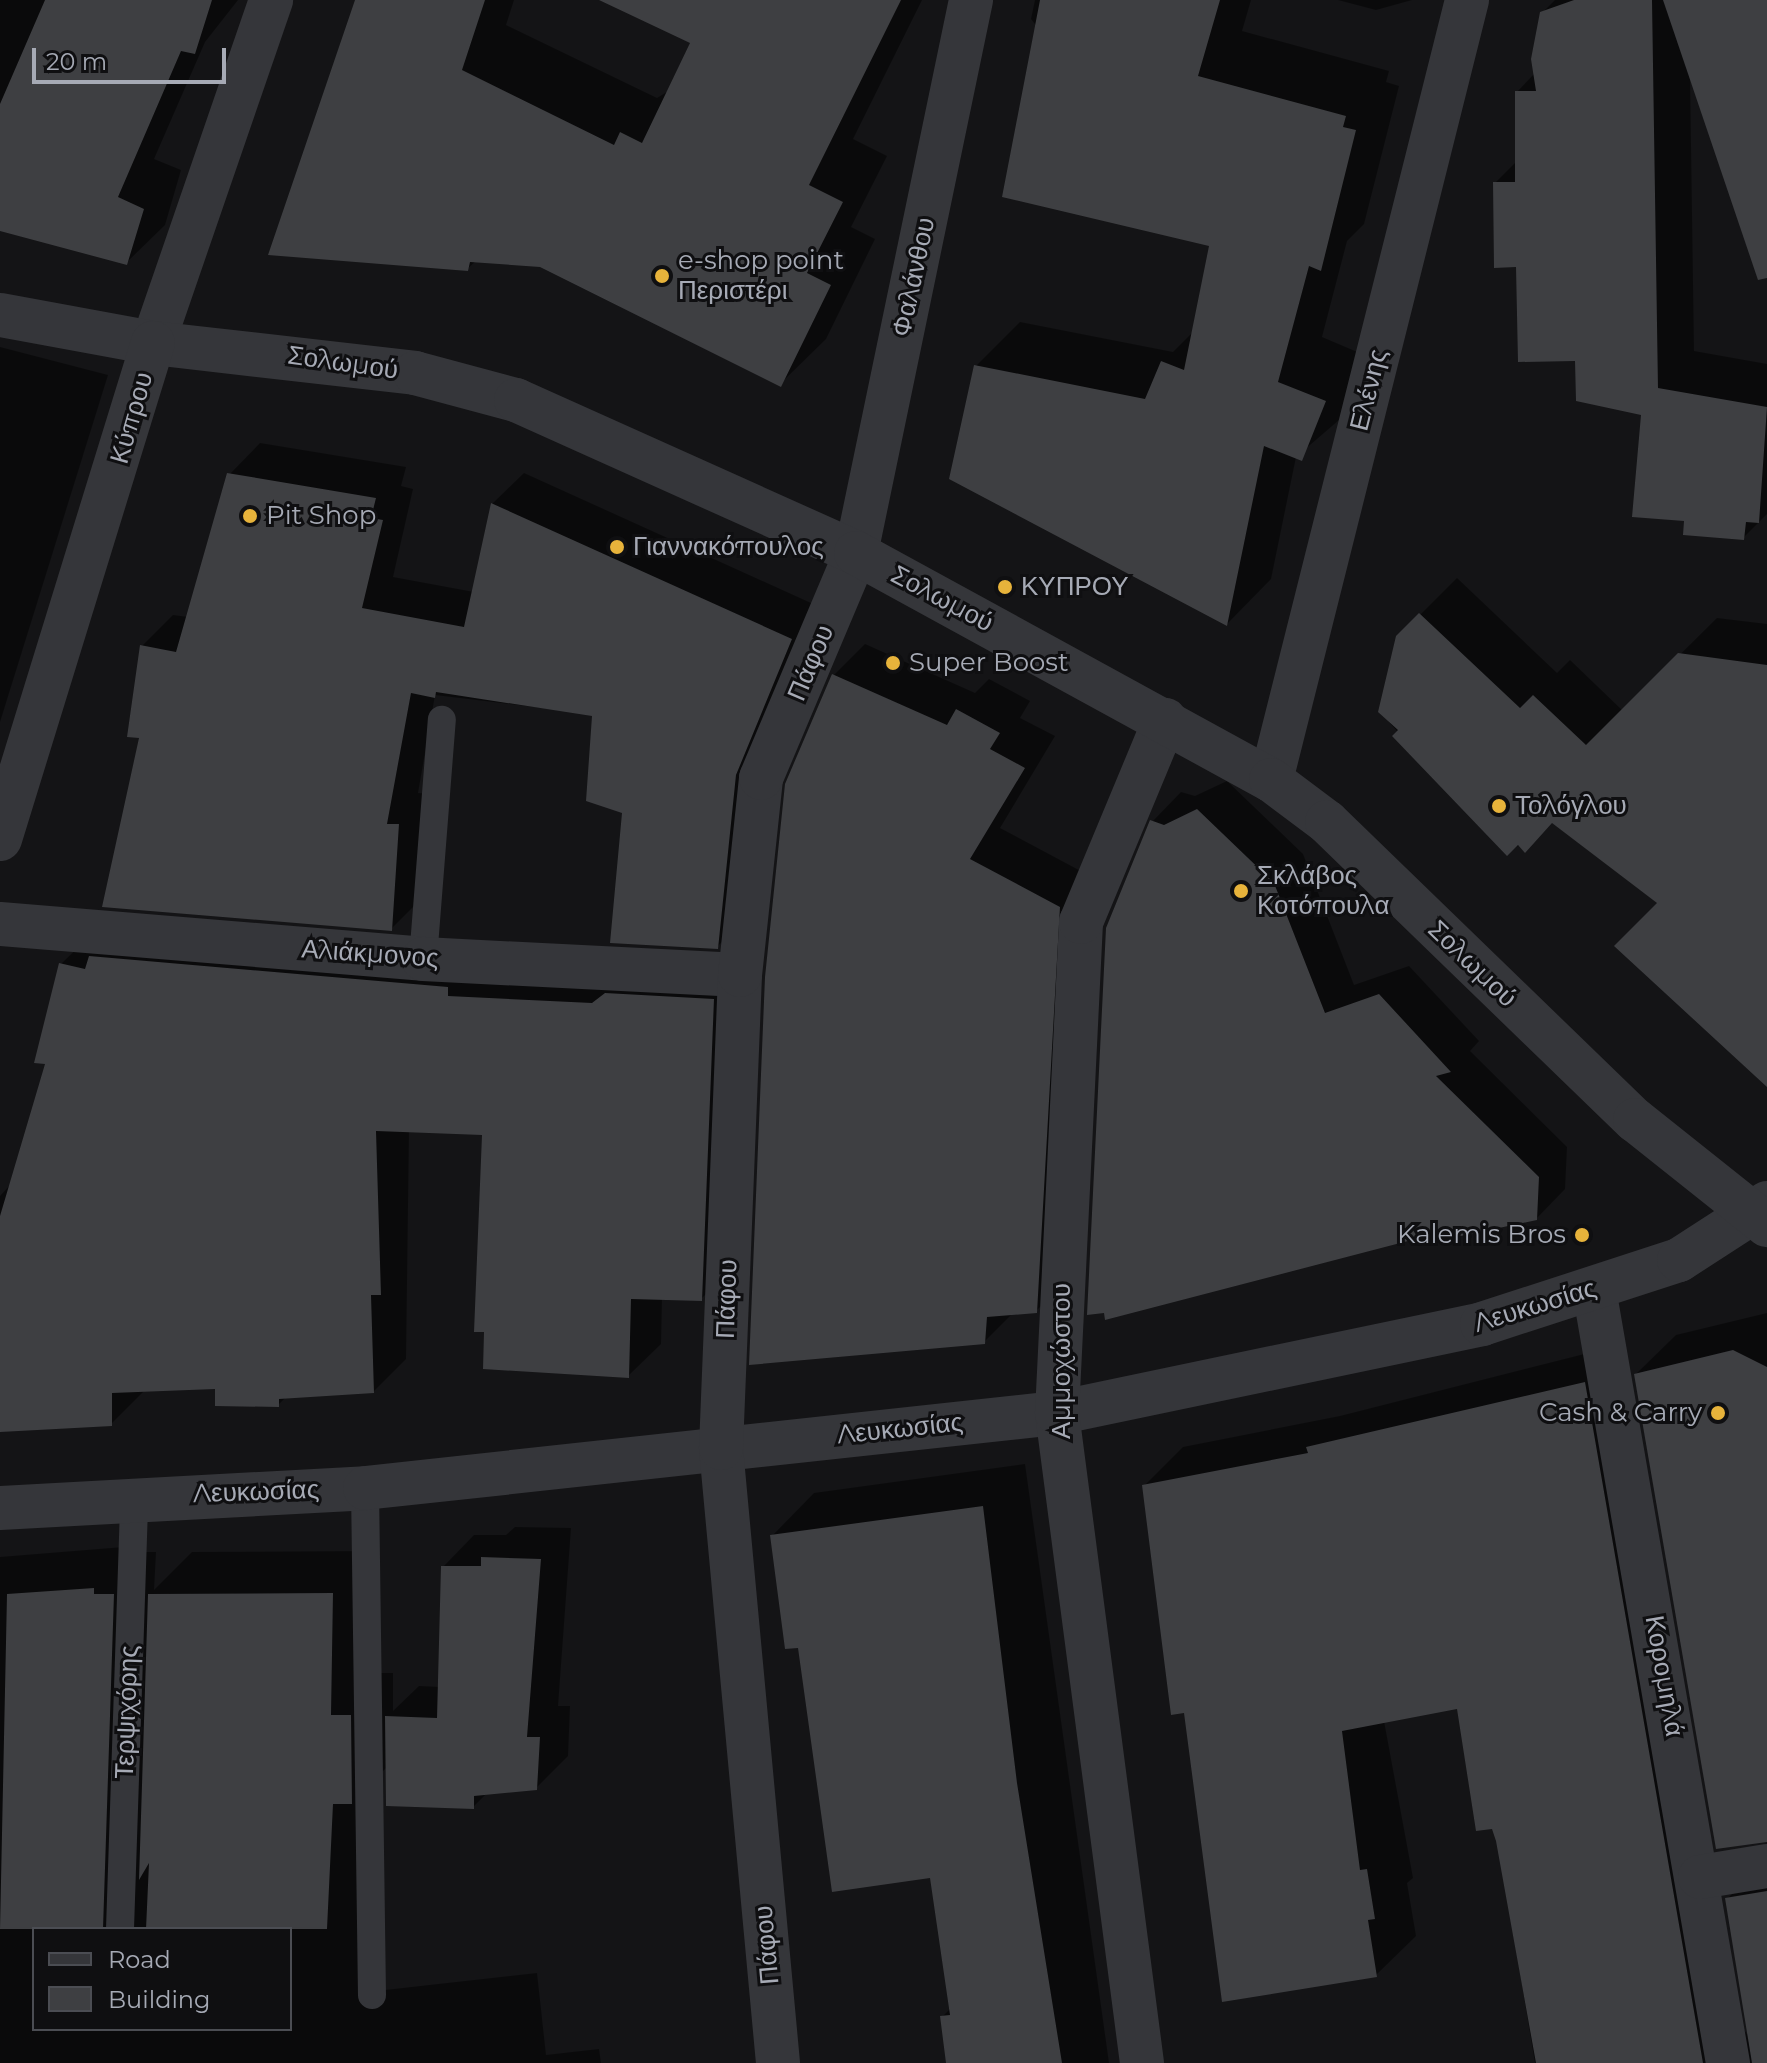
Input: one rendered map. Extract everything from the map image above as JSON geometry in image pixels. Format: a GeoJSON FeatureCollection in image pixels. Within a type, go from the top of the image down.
{"type":"FeatureCollection","features":[{"type":"Feature","properties":{"kind":"street","name":"Κύπρου"},"geometry":{"type":"LineString","coordinates":[[0,839],[153,343],[271,0]]}},
{"type":"Feature","properties":{"kind":"street","name":"Φαλάνθου"},"geometry":{"type":"LineString","coordinates":[[856,553],[971,0]]}},
{"type":"Feature","properties":{"kind":"street","name":"Ελένης"},"geometry":{"type":"LineString","coordinates":[[1271,780],[1467,0]]}},
{"type":"Feature","properties":{"kind":"street","name":"Σολωμού"},"geometry":{"type":"LineString","coordinates":[[0,315],[153,343],[415,373],[516,400],[856,553],[1271,780],[1327,822],[1635,1120],[1762,1214]]}},
{"type":"Feature","properties":{"kind":"street","name":"Πάφου"},"geometry":{"type":"LineString","coordinates":[[778,2063],[721,1448],[740,975],[761,778],[856,553]]}},
{"type":"Feature","properties":{"kind":"street","name":"Αμμοχώστου"},"geometry":{"type":"LineString","coordinates":[[1142,2063],[1057,1413],[1081,922],[1165,720]]}},
{"type":"Feature","properties":{"kind":"street","name":"Αλιάκμονος"},"geometry":{"type":"LineString","coordinates":[[0,924],[423,959],[740,975]]}},
{"type":"Feature","properties":{"kind":"street","name":"Λευκωσίας"},"geometry":{"type":"LineString","coordinates":[[0,1508],[134,1496],[365,1488],[1057,1413],[1482,1324],[1679,1260],[1762,1214]]}},
{"type":"Feature","properties":{"kind":"street","name":"Κορομηλά"},"geometry":{"type":"LineString","coordinates":[[1594,1289],[1700,1877],[1728,2063]]}},
{"type":"Feature","properties":{"kind":"street"},"geometry":{"type":"LineString","coordinates":[[1700,1877],[1767,1866]]}},
{"type":"Feature","properties":{"kind":"lane"},"geometry":{"type":"LineString","coordinates":[[423,959],[442,720]]}},
{"type":"Feature","properties":{"kind":"lane"},"geometry":{"type":"LineString","coordinates":[[365,1488],[372,1995]]}},
{"type":"Feature","properties":{"kind":"lane","name":"Τερψιχόρης"},"geometry":{"type":"LineString","coordinates":[[120,1927],[134,1496]]}},
{"type":"Feature","properties":{"kind":"building"},"geometry":{"type":"Polygon","coordinates":[[[45,0],[212,0],[195,54],[181,51],[118,197],[144,209],[127,265],[0,231],[0,104],[45,0]]]}},
{"type":"Feature","properties":{"kind":"building"},"geometry":{"type":"Polygon","coordinates":[[[355,0],[485,0],[462,70],[614,145],[620,132],[642,143],[690,43],[599,0],[901,0],[809,185],[843,202],[807,273],[831,285],[781,387],[540,267],[470,262],[468,271],[268,255],[355,0]]]}},
{"type":"Feature","properties":{"kind":"building"},"geometry":{"type":"Polygon","coordinates":[[[1040,0],[1220,0],[1198,76],[1346,116],[1343,127],[1356,130],[1321,271],[1309,266],[1278,382],[1326,401],[1302,461],[1264,446],[1227,626],[949,479],[974,365],[1145,399],[1161,361],[1184,370],[1209,246],[1002,197],[1040,0]]]}},
{"type":"Feature","properties":{"kind":"building"},"geometry":{"type":"Polygon","coordinates":[[[1574,0],[1652,0],[1658,388],[1767,407],[1759,523],[1746,522],[1744,540],[1683,535],[1684,521],[1632,517],[1641,415],[1576,401],[1575,361],[1518,362],[1516,267],[1494,268],[1493,182],[1515,182],[1515,91],[1536,91],[1531,59],[1540,12],[1574,0]]]}},
{"type":"Feature","properties":{"kind":"building"},"geometry":{"type":"Polygon","coordinates":[[[1663,0],[1767,0],[1767,278],[1758,280],[1663,0]]]}},
{"type":"Feature","properties":{"kind":"building"},"geometry":{"type":"Polygon","coordinates":[[[227,473],[376,498],[371,518],[383,520],[362,608],[464,627],[491,503],[792,639],[736,775],[718,949],[610,943],[622,813],[586,801],[592,716],[436,692],[435,698],[411,693],[387,824],[399,824],[392,931],[102,907],[139,738],[127,737],[140,645],[176,652],[227,473]]]}},
{"type":"Feature","properties":{"kind":"building"},"geometry":{"type":"Polygon","coordinates":[[[1419,613],[1520,708],[1533,695],[1586,745],[1678,653],[1767,665],[1767,1087],[1614,946],[1657,903],[1552,823],[1525,853],[1518,845],[1507,856],[1392,736],[1398,730],[1378,712],[1396,636],[1419,613]]]}},
{"type":"Feature","properties":{"kind":"building"},"geometry":{"type":"Polygon","coordinates":[[[832,674],[947,725],[956,709],[1000,733],[990,749],[1025,768],[970,859],[1060,907],[1037,1313],[987,1317],[985,1344],[749,1365],[765,977],[785,784],[832,674]]]}},
{"type":"Feature","properties":{"kind":"building"},"geometry":{"type":"Polygon","coordinates":[[[1197,809],[1274,883],[1325,1013],[1379,994],[1451,1072],[1436,1076],[1539,1177],[1537,1220],[1456,1237],[1454,1229],[1105,1320],[1104,1313],[1087,1315],[1106,928],[1150,820],[1164,825],[1197,809]]]}},
{"type":"Feature","properties":{"kind":"building"},"geometry":{"type":"Polygon","coordinates":[[[89,956],[448,987],[448,996],[592,1003],[605,993],[714,999],[702,1301],[631,1299],[629,1378],[483,1369],[484,1332],[474,1332],[482,1135],[376,1131],[381,1295],[371,1295],[374,1393],[279,1399],[279,1407],[215,1406],[215,1389],[112,1393],[112,1426],[0,1432],[0,1216],[45,1064],[34,1063],[59,963],[85,969],[89,956]]]}},
{"type":"Feature","properties":{"kind":"building"},"geometry":{"type":"Polygon","coordinates":[[[1733,1350],[1767,1367],[1767,1842],[1716,1849],[1634,1374],[1733,1350]]]}},
{"type":"Feature","properties":{"kind":"building"},"geometry":{"type":"Polygon","coordinates":[[[1585,1382],[1703,2063],[1536,2063],[1496,1841],[1492,1829],[1476,1831],[1457,1709],[1342,1731],[1360,1870],[1367,1869],[1375,1919],[1368,1920],[1377,1977],[1222,2002],[1184,1713],[1171,1715],[1142,1485],[1308,1453],[1306,1447],[1585,1382]]]}},
{"type":"Feature","properties":{"kind":"building"},"geometry":{"type":"Polygon","coordinates":[[[983,1506],[1017,1783],[1062,2063],[946,2063],[940,2016],[950,2015],[930,1878],[832,1892],[798,1648],[785,1649],[770,1535],[983,1506]]]}},
{"type":"Feature","properties":{"kind":"building"},"geometry":{"type":"Polygon","coordinates":[[[481,1557],[541,1559],[527,1737],[540,1737],[537,1790],[474,1796],[474,1809],[386,1806],[385,1716],[437,1718],[441,1566],[481,1566],[481,1557]]]}},
{"type":"Feature","properties":{"kind":"building"},"geometry":{"type":"Polygon","coordinates":[[[94,1588],[94,1594],[114,1594],[103,1927],[0,1929],[7,1594],[94,1588]]]}},
{"type":"Feature","properties":{"kind":"building"},"geometry":{"type":"Polygon","coordinates":[[[333,1593],[331,1715],[351,1715],[352,1804],[333,1804],[327,1929],[146,1927],[149,1863],[139,1880],[148,1594],[333,1593]]]}},
{"type":"Feature","properties":{"kind":"building"},"geometry":{"type":"Polygon","coordinates":[[[1767,1891],[1767,2063],[1752,2063],[1725,1898],[1767,1891]]]}},
{"type":"Feature","properties":{"kind":"place","name":"e-shop point Περιστέρι"},"geometry":{"type":"Point","coordinates":[662,276]}},
{"type":"Feature","properties":{"kind":"place","name":"Pit Shop"},"geometry":{"type":"Point","coordinates":[250,516]}},
{"type":"Feature","properties":{"kind":"place","name":"Γιαννακόπουλος"},"geometry":{"type":"Point","coordinates":[617,547]}},
{"type":"Feature","properties":{"kind":"place","name":"ΚΥΠΡΟΥ"},"geometry":{"type":"Point","coordinates":[1005,587]}},
{"type":"Feature","properties":{"kind":"place","name":"Super Boost"},"geometry":{"type":"Point","coordinates":[893,663]}},
{"type":"Feature","properties":{"kind":"place","name":"Τολόγλου"},"geometry":{"type":"Point","coordinates":[1499,806]}},
{"type":"Feature","properties":{"kind":"place","name":"Σκλάβος Κοτόπουλα"},"geometry":{"type":"Point","coordinates":[1241,891]}},
{"type":"Feature","properties":{"kind":"place","name":"Kalemis Bros"},"geometry":{"type":"Point","coordinates":[1582,1235]}},
{"type":"Feature","properties":{"kind":"place","name":"Cash & Carry"},"geometry":{"type":"Point","coordinates":[1718,1413]}}]}
